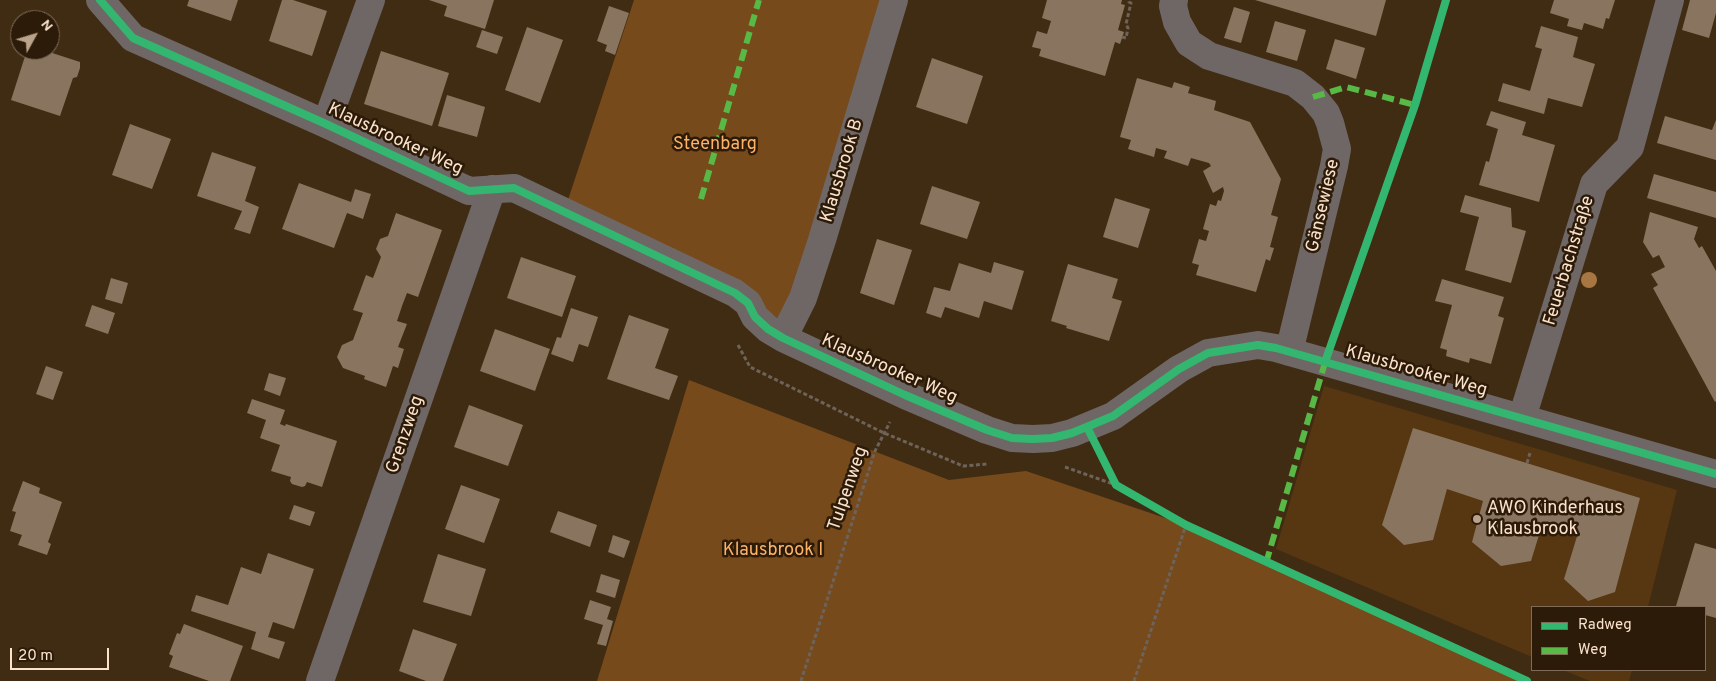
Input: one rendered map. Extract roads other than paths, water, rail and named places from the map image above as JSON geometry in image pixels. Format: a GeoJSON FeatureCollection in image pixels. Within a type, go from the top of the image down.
{"type":"FeatureCollection","features":[{"type":"Feature","properties":{"kind":"street","name":"Klausbrooker Weg"},"geometry":{"type":"LineString","coordinates":[[100,0],[133,38],[470,191],[514,188],[734,293],[748,303],[755,317],[768,329],[783,338],[906,395],[987,430],[1012,438],[1034,440],[1072,433],[1113,416],[1180,369],[1208,353],[1258,345],[1289,352],[1716,474]]}},
{"type":"Feature","properties":{"kind":"street"},"geometry":{"type":"LineString","coordinates":[[326,124],[371,0]]}},
{"type":"Feature","properties":{"kind":"street","name":"Klausbrook B"},"geometry":{"type":"LineString","coordinates":[[783,338],[803,298],[894,0]]}},
{"type":"Feature","properties":{"kind":"street","name":"Gänsewiese"},"geometry":{"type":"LineString","coordinates":[[1174,0],[1173,6],[1177,22],[1189,42],[1209,56],[1295,83],[1313,97],[1326,112],[1330,123],[1337,149],[1289,352]]}},
{"type":"Feature","properties":{"kind":"street","name":"Feuerbachstraße"},"geometry":{"type":"LineString","coordinates":[[1522,418],[1594,184],[1630,147],[1670,0]]}},
{"type":"Feature","properties":{"kind":"street","name":"Grenzweg"},"geometry":{"type":"LineString","coordinates":[[320,681],[492,189]]}},
{"type":"Feature","properties":{"kind":"place","name":"AWO Kinderhaus Klausbrook"},"geometry":{"type":"Point","coordinates":[1477,519]}},
{"type":"Feature","properties":{"kind":"park label","name":"Steenbarg"},"geometry":{"type":"Point","coordinates":[715,145]}},
{"type":"Feature","properties":{"kind":"park label","name":"Klausbrook I"},"geometry":{"type":"Point","coordinates":[773,551]}}]}
